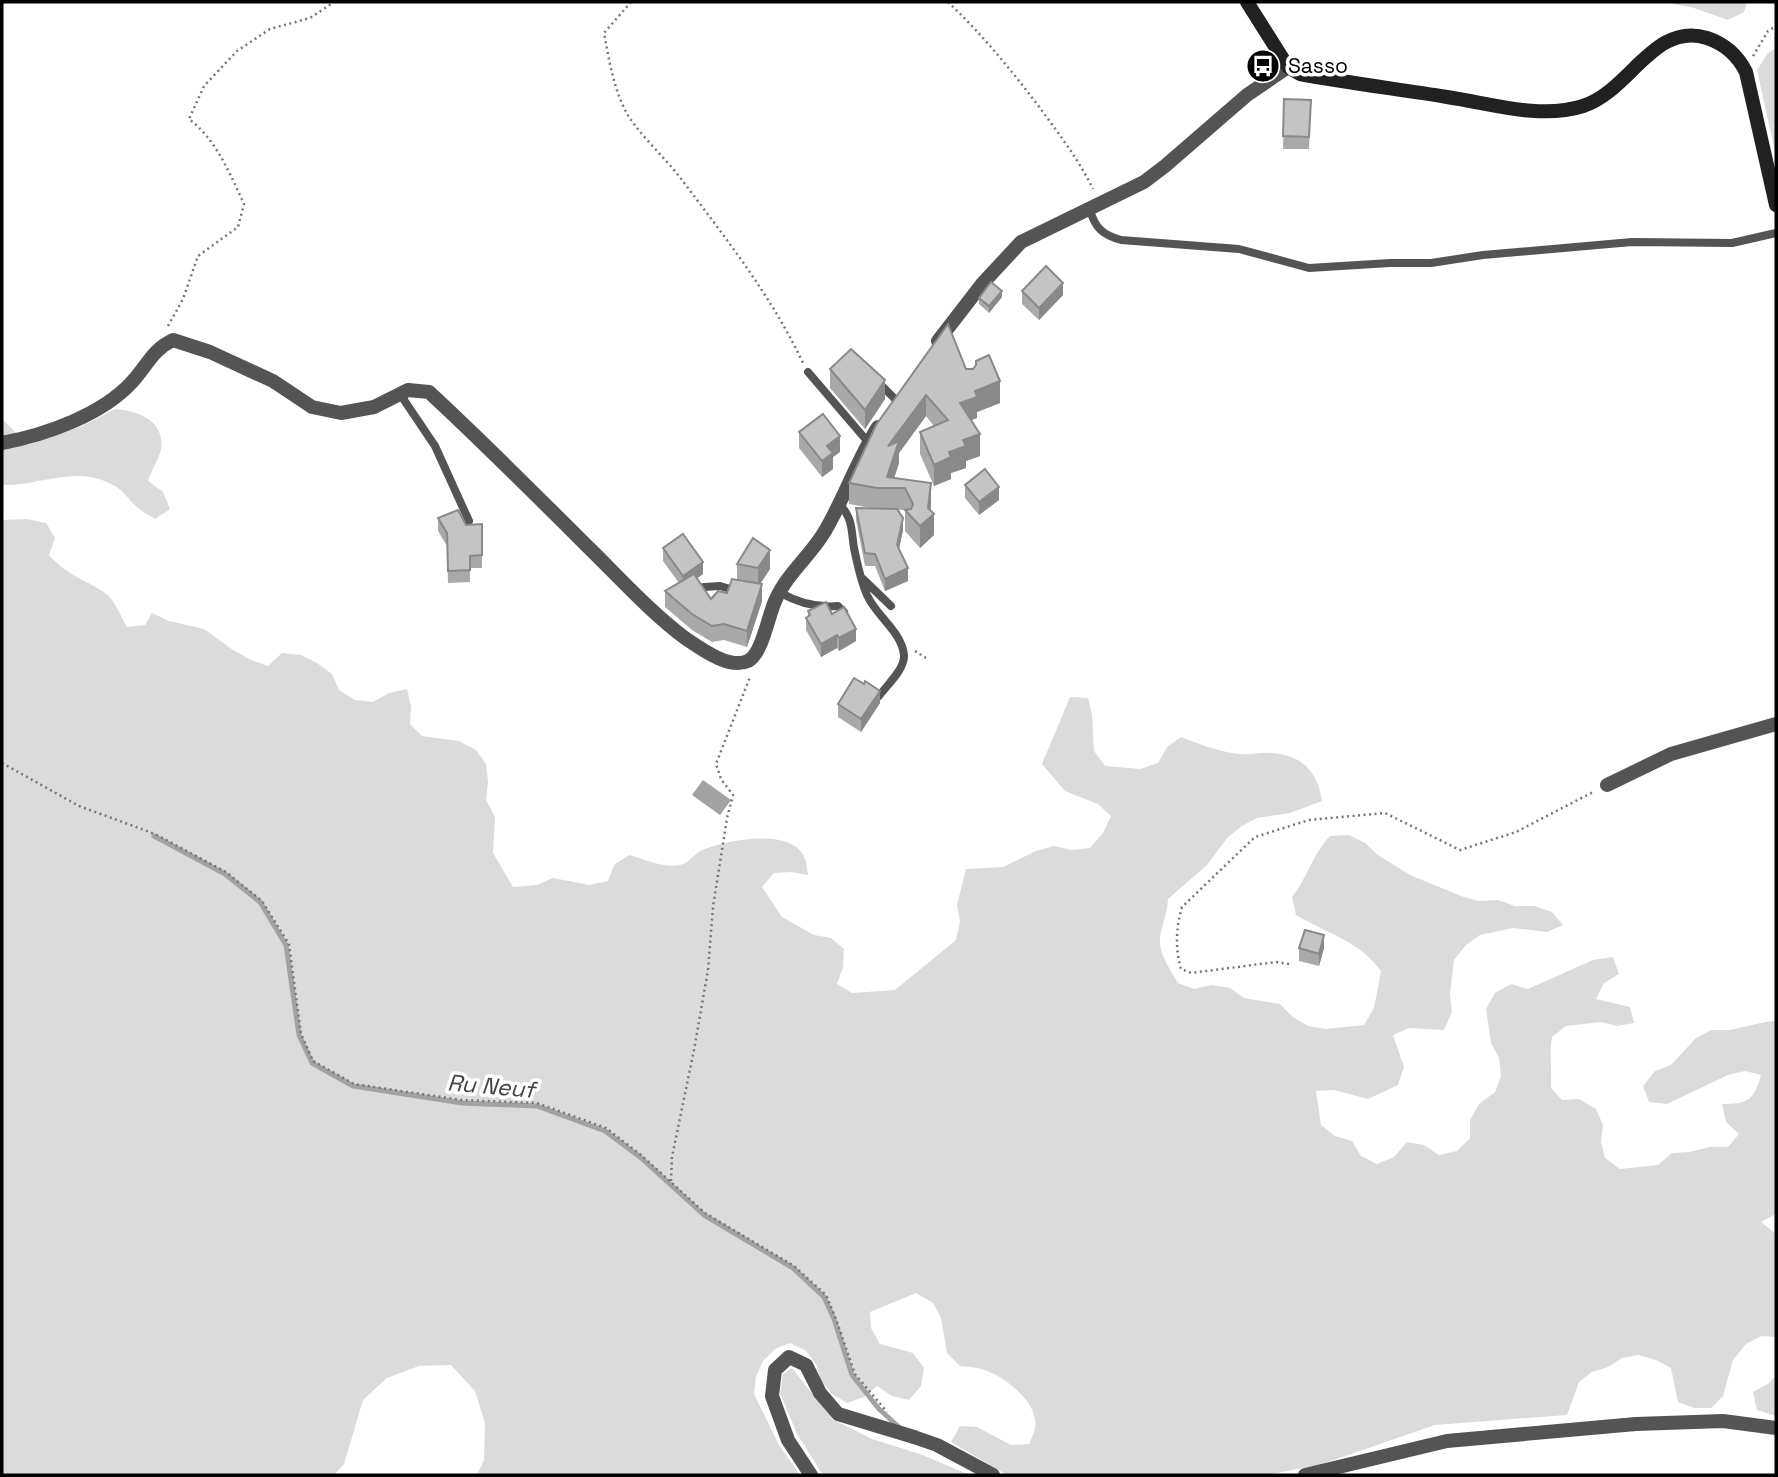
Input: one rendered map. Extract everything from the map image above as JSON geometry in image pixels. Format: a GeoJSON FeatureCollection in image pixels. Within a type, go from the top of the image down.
{"type":"FeatureCollection","features":[{"type":"Feature","properties":{"kind":"main road"},"geometry":{"type":"LineString","coordinates":[[1247,2],[1287,67],[1300,74],[1538,111],[1583,106],[1614,88],[1660,44],[1678,37],[1698,35],[1715,41],[1732,51],[1740,59],[1746,72],[1776,205]]}},
{"type":"Feature","properties":{"kind":"street"},"geometry":{"type":"LineString","coordinates":[[933,348],[954,326],[982,284],[1021,242],[1144,182],[1247,95],[1287,67]]}},
{"type":"Feature","properties":{"kind":"street"},"geometry":{"type":"LineString","coordinates":[[2,443],[35,435],[96,409],[131,383],[159,347],[173,340],[210,352],[273,381],[312,407],[341,413],[374,407],[408,390],[429,392],[642,600],[686,638],[723,660],[735,663],[748,660],[758,650],[774,594],[848,510],[868,442],[899,394]]}},
{"type":"Feature","properties":{"kind":"street"},"geometry":{"type":"LineString","coordinates":[[1607,785],[1671,754],[1776,724]]}},
{"type":"Feature","properties":{"kind":"street"},"geometry":{"type":"LineString","coordinates":[[811,1475],[788,1440],[772,1396],[775,1370],[789,1356],[806,1365],[820,1393],[838,1415],[937,1445],[993,1475]]}},
{"type":"Feature","properties":{"kind":"street"},"geometry":{"type":"LineString","coordinates":[[1305,1475],[1447,1441],[1636,1424],[1723,1421],[1776,1428]]}},
{"type":"Feature","properties":{"kind":"lane"},"geometry":{"type":"LineString","coordinates":[[1095,207],[1094,225],[1107,236],[1114,238],[1239,249],[1309,268],[1430,263],[1483,255],[1605,244],[1732,243],[1776,233]]}},
{"type":"Feature","properties":{"kind":"lane"},"geometry":{"type":"LineString","coordinates":[[808,372],[868,442]]}},
{"type":"Feature","properties":{"kind":"lane"},"geometry":{"type":"LineString","coordinates":[[874,379],[899,394]]}},
{"type":"Feature","properties":{"kind":"lane"},"geometry":{"type":"LineString","coordinates":[[400,394],[435,446],[469,521]]}},
{"type":"Feature","properties":{"kind":"lane"},"geometry":{"type":"LineString","coordinates":[[848,510],[861,577],[874,609],[900,642],[904,654],[902,665],[878,696]]}},
{"type":"Feature","properties":{"kind":"lane"},"geometry":{"type":"LineString","coordinates":[[861,577],[891,606]]}},
{"type":"Feature","properties":{"kind":"lane"},"geometry":{"type":"LineString","coordinates":[[704,587],[719,586],[749,594]]}},
{"type":"Feature","properties":{"kind":"lane"},"geometry":{"type":"LineString","coordinates":[[774,594],[796,602],[824,607],[838,606],[844,612]]}},
{"type":"Feature","properties":{"kind":"path"},"geometry":{"type":"LineString","coordinates":[[159,347],[183,299],[198,256],[238,227],[244,204],[225,163],[201,127],[189,118],[204,86],[237,51],[270,29],[310,18],[334,2]]}},
{"type":"Feature","properties":{"kind":"path"},"geometry":{"type":"LineString","coordinates":[[631,2],[604,33],[611,73],[625,111],[677,174],[756,281],[786,327],[808,372]]}},
{"type":"Feature","properties":{"kind":"path"},"geometry":{"type":"LineString","coordinates":[[948,2],[978,30],[1058,132],[1091,184],[1095,207]]}},
{"type":"Feature","properties":{"kind":"path"},"geometry":{"type":"LineString","coordinates":[[1746,72],[1755,49],[1768,31],[1776,26]]}},
{"type":"Feature","properties":{"kind":"path"},"geometry":{"type":"LineString","coordinates":[[671,1181],[672,1157],[708,970],[713,907],[733,795],[721,779],[716,764],[750,676]]}},
{"type":"Feature","properties":{"kind":"path"},"geometry":{"type":"LineString","coordinates":[[2,763],[79,806],[155,834],[226,872],[262,901],[289,944],[301,1034],[310,1049],[313,1061],[354,1084],[462,1100],[537,1103],[606,1128],[671,1181],[705,1213],[794,1266],[826,1295],[855,1374],[889,1414]]}},
{"type":"Feature","properties":{"kind":"path"},"geometry":{"type":"LineString","coordinates":[[1289,964],[1276,962],[1191,973],[1181,969],[1177,957],[1178,922],[1182,908],[1255,837],[1309,820],[1385,813],[1461,850],[1516,832],[1607,785]]}},
{"type":"Feature","properties":{"kind":"shaded area"},"geometry":{"type":"Polygon","coordinates":[[[1664,2],[1747,2],[1744,12],[1728,20],[1694,8],[1664,2]]]}},
{"type":"Feature","properties":{"kind":"shaded area"},"geometry":{"type":"Polygon","coordinates":[[[1776,48],[1776,156],[1757,70],[1768,53],[1776,48]]]}},
{"type":"Feature","properties":{"kind":"shaded area"},"geometry":{"type":"Polygon","coordinates":[[[115,409],[141,415],[159,431],[161,449],[148,481],[163,492],[170,509],[155,519],[139,509],[116,487],[85,476],[2,485],[2,419],[28,445],[82,426],[115,409]]]}},
{"type":"Feature","properties":{"kind":"shaded area"},"geometry":{"type":"Polygon","coordinates":[[[27,519],[46,523],[55,538],[49,555],[70,573],[109,596],[127,627],[145,625],[152,613],[169,621],[204,629],[233,650],[268,666],[282,653],[301,655],[332,674],[339,690],[355,700],[373,702],[389,693],[407,689],[411,706],[410,724],[422,736],[459,741],[476,750],[486,764],[486,800],[495,817],[493,853],[513,887],[537,885],[553,878],[589,885],[608,881],[614,865],[629,855],[663,865],[677,866],[700,851],[725,843],[757,838],[787,842],[798,849],[805,859],[808,875],[774,873],[762,887],[782,917],[814,935],[831,938],[844,949],[843,967],[837,984],[852,993],[895,990],[956,940],[960,922],[957,905],[966,869],[1003,867],[1036,851],[1054,846],[1072,850],[1090,848],[1103,833],[1111,816],[1098,804],[1065,791],[1042,764],[1070,697],[1088,698],[1094,751],[1105,766],[1140,769],[1158,763],[1167,747],[1181,737],[1232,753],[1272,753],[1292,757],[1313,774],[1322,801],[1290,813],[1257,818],[1242,826],[1228,837],[1207,865],[1168,899],[1160,946],[1178,983],[1194,989],[1212,985],[1230,988],[1244,998],[1280,1004],[1293,1017],[1308,1026],[1326,1029],[1364,1025],[1374,1008],[1381,971],[1363,952],[1342,938],[1296,915],[1292,897],[1330,836],[1349,835],[1410,875],[1461,896],[1478,901],[1498,900],[1515,906],[1534,906],[1552,912],[1563,925],[1547,932],[1513,928],[1480,935],[1466,945],[1454,960],[1450,994],[1452,1012],[1444,1030],[1409,1028],[1393,1035],[1404,1067],[1398,1085],[1368,1099],[1334,1090],[1316,1091],[1321,1125],[1335,1136],[1352,1141],[1361,1156],[1377,1164],[1394,1157],[1407,1142],[1424,1145],[1439,1155],[1457,1151],[1470,1138],[1470,1120],[1479,1104],[1495,1092],[1501,1076],[1499,1058],[1491,1043],[1486,1009],[1495,993],[1511,984],[1528,989],[1593,960],[1613,957],[1619,974],[1604,983],[1596,999],[1630,1007],[1634,1023],[1617,1026],[1601,1022],[1566,1026],[1552,1037],[1551,1088],[1562,1100],[1579,1099],[1596,1109],[1603,1125],[1601,1142],[1605,1158],[1620,1169],[1658,1165],[1672,1153],[1728,1147],[1739,1134],[1726,1122],[1722,1104],[1749,1099],[1756,1090],[1761,1075],[1745,1071],[1728,1075],[1667,1104],[1649,1102],[1643,1086],[1655,1071],[1671,1065],[1696,1038],[1711,1030],[1730,1030],[1776,1021],[1776,1214],[1761,1222],[1776,1234],[1776,1337],[1761,1336],[1746,1344],[1733,1360],[1723,1396],[1711,1408],[1694,1408],[1678,1402],[1671,1368],[1639,1355],[1622,1358],[1608,1367],[1592,1372],[1579,1382],[1567,1415],[1435,1425],[1319,1465],[1266,1475],[1007,1475],[951,1442],[960,1426],[977,1427],[1011,1445],[1029,1444],[1035,1428],[1033,1411],[1022,1395],[1007,1382],[984,1370],[960,1366],[947,1353],[941,1318],[933,1303],[916,1293],[870,1312],[871,1328],[880,1344],[913,1353],[924,1368],[921,1386],[909,1400],[892,1396],[877,1386],[864,1397],[847,1403],[832,1394],[805,1350],[790,1343],[775,1349],[763,1361],[756,1377],[754,1394],[779,1445],[800,1475],[477,1475],[484,1460],[485,1423],[475,1391],[451,1365],[419,1366],[387,1378],[363,1400],[344,1464],[334,1475],[2,1475],[2,520],[27,519]]]}},
{"type":"Feature","properties":{"kind":"shaded area"},"geometry":{"type":"Polygon","coordinates":[[[703,780],[731,800],[720,815],[692,795],[703,780]]]}},
{"type":"Feature","properties":{"kind":"shaded area"},"geometry":{"type":"Polygon","coordinates":[[[792,1368],[832,1419],[872,1439],[920,1454],[970,1475],[823,1475],[797,1434],[780,1393],[783,1374],[792,1368]]]}},
{"type":"Feature","properties":{"kind":"shaded area"},"geometry":{"type":"Polygon","coordinates":[[[1776,1375],[1776,1416],[1757,1410],[1753,1392],[1769,1383],[1776,1375]]]}},
{"type":"Feature","properties":{"kind":"building"},"geometry":{"type":"Polygon","coordinates":[[[1284,99],[1311,100],[1309,137],[1283,136],[1284,99]]]}},
{"type":"Feature","properties":{"kind":"building"},"geometry":{"type":"Polygon","coordinates":[[[1046,266],[1063,283],[1039,308],[1022,291],[1046,266]]]}},
{"type":"Feature","properties":{"kind":"building"},"geometry":{"type":"Polygon","coordinates":[[[991,282],[1002,291],[989,306],[979,298],[991,282]]]}},
{"type":"Feature","properties":{"kind":"building"},"geometry":{"type":"Polygon","coordinates":[[[948,324],[966,369],[973,369],[976,361],[989,355],[1000,381],[975,391],[977,397],[960,403],[980,434],[963,440],[966,446],[949,452],[951,457],[934,465],[920,432],[948,420],[926,395],[888,446],[899,441],[887,477],[931,483],[928,508],[934,514],[920,526],[905,510],[911,509],[913,504],[905,488],[877,488],[849,483],[876,425],[948,324]]]}},
{"type":"Feature","properties":{"kind":"building"},"geometry":{"type":"Polygon","coordinates":[[[851,349],[885,380],[865,410],[830,369],[851,349]]]}},
{"type":"Feature","properties":{"kind":"building"},"geometry":{"type":"Polygon","coordinates":[[[823,414],[840,436],[827,446],[833,453],[822,461],[799,432],[823,414]]]}},
{"type":"Feature","properties":{"kind":"building"},"geometry":{"type":"Polygon","coordinates":[[[985,469],[999,487],[979,502],[965,485],[985,469]]]}},
{"type":"Feature","properties":{"kind":"building"},"geometry":{"type":"Polygon","coordinates":[[[856,508],[897,509],[903,518],[897,545],[908,568],[885,579],[875,554],[865,553],[856,508]]]}},
{"type":"Feature","properties":{"kind":"building"},"geometry":{"type":"Polygon","coordinates":[[[458,510],[466,525],[482,524],[482,555],[470,556],[470,570],[448,571],[447,533],[438,518],[458,510]]]}},
{"type":"Feature","properties":{"kind":"building"},"geometry":{"type":"Polygon","coordinates":[[[683,534],[703,562],[683,576],[663,548],[683,534]]]}},
{"type":"Feature","properties":{"kind":"building"},"geometry":{"type":"Polygon","coordinates":[[[753,538],[770,550],[758,568],[737,564],[753,538]]]}},
{"type":"Feature","properties":{"kind":"building"},"geometry":{"type":"Polygon","coordinates":[[[694,574],[711,599],[718,591],[727,593],[732,579],[762,584],[747,631],[724,624],[712,626],[692,614],[665,591],[694,574]]]}},
{"type":"Feature","properties":{"kind":"building"},"geometry":{"type":"Polygon","coordinates":[[[826,602],[832,614],[844,607],[856,629],[821,644],[806,618],[810,615],[808,611],[826,602]]]}},
{"type":"Feature","properties":{"kind":"building"},"geometry":{"type":"Polygon","coordinates":[[[854,678],[864,684],[865,681],[880,691],[861,719],[838,704],[854,678]]]}},
{"type":"Feature","properties":{"kind":"building"},"geometry":{"type":"Polygon","coordinates":[[[1305,930],[1324,935],[1319,954],[1299,948],[1305,930]]]}},
{"type":"Feature","properties":{"kind":"waterway","name":"Ru Neuf"},"geometry":{"type":"LineString","coordinates":[[154,836],[225,874],[260,902],[286,945],[299,1035],[312,1063],[353,1086],[462,1103],[537,1106],[605,1131],[640,1157],[704,1215],[793,1268],[824,1297],[852,1375],[879,1409],[900,1428]]}},
{"type":"Feature","properties":{"kind":"place","name":"Sasso"},"geometry":{"type":"Point","coordinates":[1263,66]}}]}
